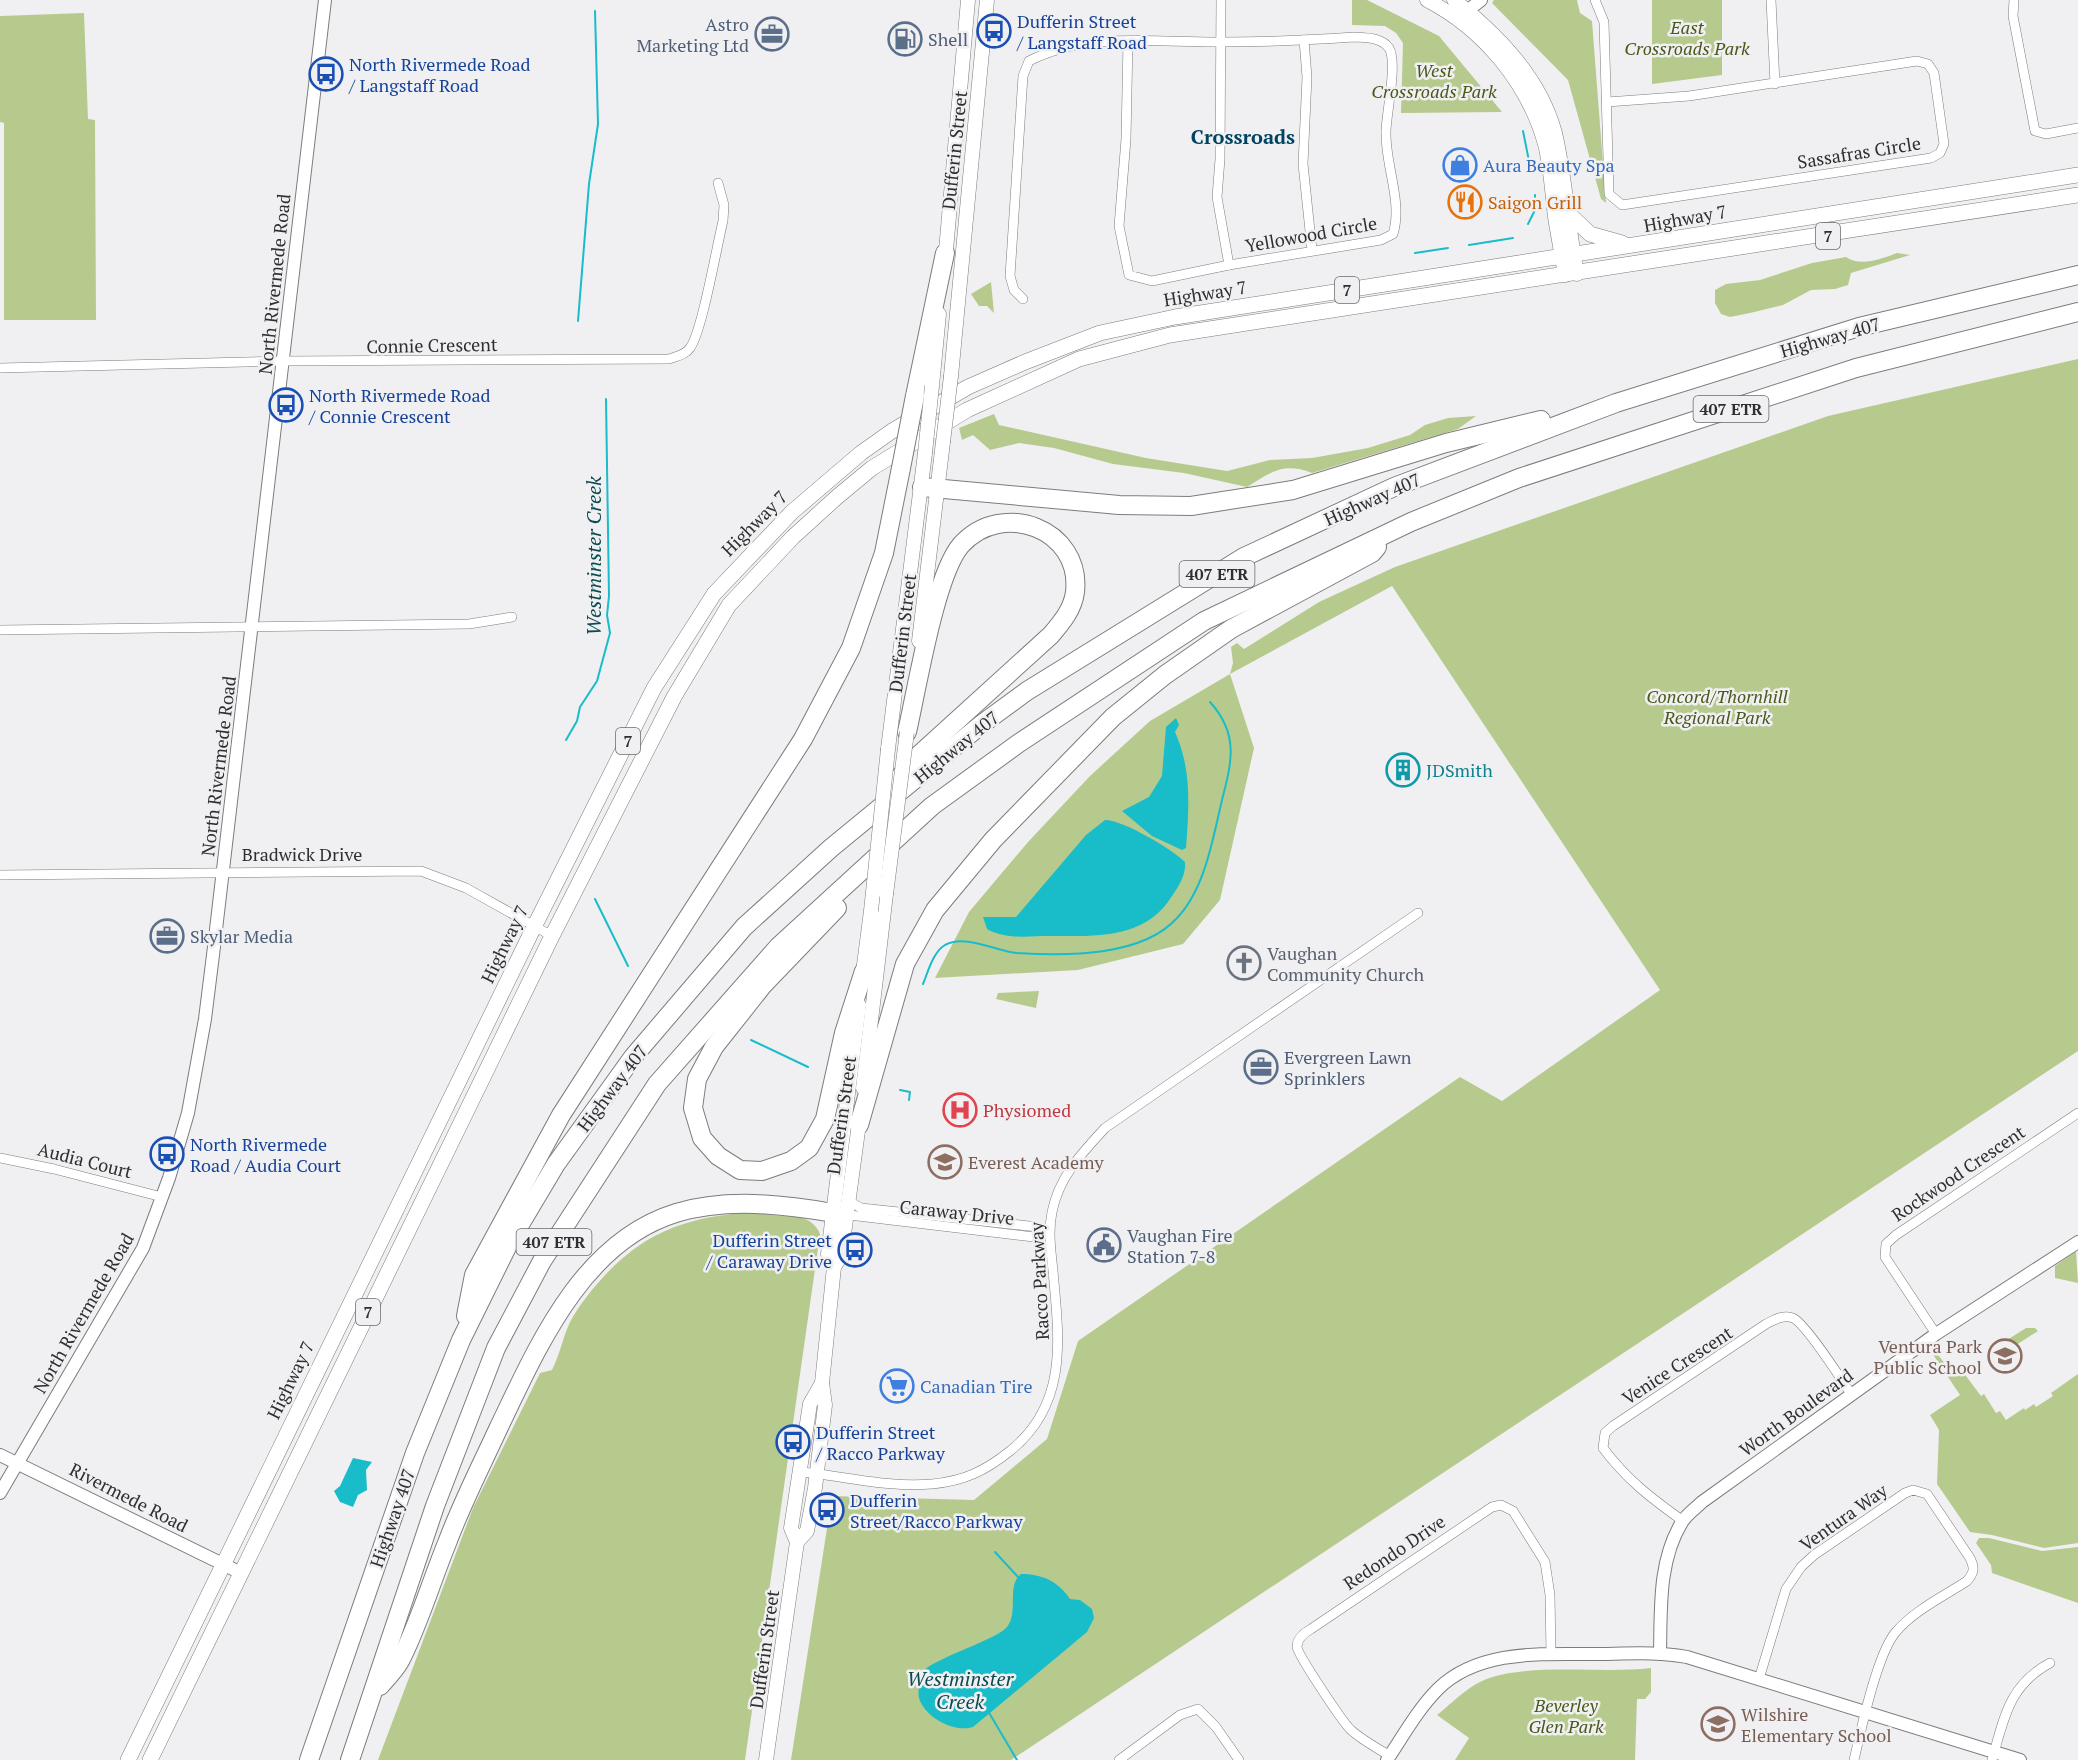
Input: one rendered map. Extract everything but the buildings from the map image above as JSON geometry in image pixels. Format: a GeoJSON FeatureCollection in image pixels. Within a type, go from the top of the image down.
{"type":"FeatureCollection","features":[{"type":"Feature","properties":{"kind":"highway"},"geometry":{"type":"LineString","coordinates":[[461,1340],[474,1275],[561,1114],[803,739],[851,648],[884,553],[945,253]]}},
{"type":"Feature","properties":{"kind":"highway","name":"Highway 407"},"geometry":{"type":"LineString","coordinates":[[309,1760],[415,1453],[461,1340],[509,1243],[556,1164],[633,1057],[744,927],[862,823],[982,724],[1028,691],[1244,557],[1394,487],[1616,403],[1859,327],[2078,275]]}},
{"type":"Feature","properties":{"kind":"highway","name":"Highway 407"},"geometry":{"type":"LineString","coordinates":[[350,1760],[374,1694],[435,1506],[496,1348],[542,1261],[657,1084],[778,947],[932,806],[1000,757],[1204,621],[1392,531],[1519,478],[1856,368],[2078,312]]}},
{"type":"Feature","properties":{"kind":"highway"},"geometry":{"type":"LineString","coordinates":[[930,487],[1119,504],[1202,505],[1293,490],[1446,443],[1616,403]]}},
{"type":"Feature","properties":{"kind":"highway"},"geometry":{"type":"LineString","coordinates":[[862,823],[919,755],[1052,635],[1068,614],[1075,592],[1073,565],[1052,536],[1028,524],[1005,521],[982,527],[961,545],[951,560],[938,596],[907,732]]}},
{"type":"Feature","properties":{"kind":"highway"},"geometry":{"type":"LineString","coordinates":[[859,1125],[905,964],[935,910],[993,840],[1113,717],[1165,675],[1231,629],[1372,553],[1392,531]]}},
{"type":"Feature","properties":{"kind":"highway"},"geometry":{"type":"LineString","coordinates":[[864,866],[847,898],[763,985],[714,1047],[697,1079],[693,1108],[702,1138],[718,1156],[740,1170],[762,1171],[791,1161],[809,1148],[825,1119],[844,1033],[864,970]]}},
{"type":"Feature","properties":{"kind":"highway"},"geometry":{"type":"LineString","coordinates":[[374,1694],[399,1662],[459,1511],[547,1330],[581,1281],[609,1252],[636,1232],[674,1214],[705,1206],[771,1204],[841,1209]]}},
{"type":"Feature","properties":{"kind":"main road","name":"Dufferin Street"},"geometry":{"type":"LineString","coordinates":[[797,1542],[807,1531],[816,1473],[825,1405],[822,1383],[834,1267],[828,1254],[841,1209],[859,1125],[907,732],[930,487],[925,453],[968,0]]}},
{"type":"Feature","properties":{"kind":"main road","name":"Dufferin Street"},"geometry":{"type":"LineString","coordinates":[[841,1209],[888,749],[930,487],[943,442],[951,376],[987,0]]}},
{"type":"Feature","properties":{"kind":"main road"},"geometry":{"type":"LineString","coordinates":[[1427,0],[1464,10],[1514,77],[1534,114],[1550,170],[1571,275]]}},
{"type":"Feature","properties":{"kind":"main road"},"geometry":{"type":"LineString","coordinates":[[1454,0],[1495,33],[1527,74],[1554,131],[1568,213],[1568,254]]}},
{"type":"Feature","properties":{"kind":"main road","name":"Highway 7"},"geometry":{"type":"LineString","coordinates":[[128,1760],[221,1564],[654,688],[714,594],[792,512],[861,453],[892,431],[968,387],[1100,333],[1175,317],[1568,254],[1637,246],[2078,174]]}},
{"type":"Feature","properties":{"kind":"main road","name":"Highway 7"},"geometry":{"type":"LineString","coordinates":[[150,1760],[552,936],[674,697],[729,605],[794,537],[872,468],[967,410],[1079,359],[1170,335],[1571,275],[2078,195]]}},
{"type":"Feature","properties":{"kind":"main road"},"geometry":{"type":"LineString","coordinates":[[1568,213],[1584,229],[1598,238],[1637,246]]}},
{"type":"Feature","properties":{"kind":"main road","name":"Dufferin Street"},"geometry":{"type":"LineString","coordinates":[[766,1760],[797,1542],[791,1528],[810,1404],[822,1383]]}},
{"type":"Feature","properties":{"kind":"street","name":"North Rivermede Road"},"geometry":{"type":"LineString","coordinates":[[0,1493],[143,1248],[162,1197],[188,1113],[199,1056],[223,871],[325,0]]}},
{"type":"Feature","properties":{"kind":"street"},"geometry":{"type":"LineString","coordinates":[[1221,0],[1220,159],[1217,196],[1229,265]]}},
{"type":"Feature","properties":{"kind":"street"},"geometry":{"type":"LineString","coordinates":[[1464,10],[1481,0]]}},
{"type":"Feature","properties":{"kind":"street","name":"Sassafras Circle"},"geometry":{"type":"LineString","coordinates":[[1595,0],[1604,22],[1609,194],[1622,205],[1931,158],[1940,153],[1944,144],[1934,73],[1928,64],[1917,61],[1689,96],[1607,102]]}},
{"type":"Feature","properties":{"kind":"street"},"geometry":{"type":"LineString","coordinates":[[1771,0],[1775,84]]}},
{"type":"Feature","properties":{"kind":"street"},"geometry":{"type":"LineString","coordinates":[[2014,0],[2013,16],[2035,131],[2046,134],[2078,128]]}},
{"type":"Feature","properties":{"kind":"street","name":"Yellowood Circle"},"geometry":{"type":"LineString","coordinates":[[1023,299],[1014,290],[1010,276],[1020,93],[1026,67],[1029,62],[1056,51],[1092,44],[1128,41],[1221,42],[1373,38],[1384,44],[1391,56],[1386,132],[1396,219],[1393,234],[1381,240],[1312,250],[1152,281],[1129,275],[1119,226],[1126,139],[1128,41]]}},
{"type":"Feature","properties":{"kind":"street"},"geometry":{"type":"LineString","coordinates":[[1304,40],[1307,77],[1303,164],[1312,250]]}},
{"type":"Feature","properties":{"kind":"street","name":"Connie Crescent"},"geometry":{"type":"LineString","coordinates":[[0,368],[283,361],[665,359],[684,354],[691,347],[723,220],[724,205],[718,183]]}},
{"type":"Feature","properties":{"kind":"street"},"geometry":{"type":"LineString","coordinates":[[0,630],[469,624],[512,617]]}},
{"type":"Feature","properties":{"kind":"street","name":"Bradwick Drive"},"geometry":{"type":"LineString","coordinates":[[0,875],[223,871],[421,871],[466,888],[552,936]]}},
{"type":"Feature","properties":{"kind":"street","name":"Racco Parkway"},"geometry":{"type":"LineString","coordinates":[[801,1472],[886,1483],[931,1484],[970,1478],[988,1469],[1020,1443],[1040,1418],[1053,1388],[1058,1357],[1049,1232],[1056,1197],[1078,1157],[1105,1128],[1418,913]]}},
{"type":"Feature","properties":{"kind":"street","name":"Rockwood Crescent"},"geometry":{"type":"LineString","coordinates":[[1936,1334],[1885,1257],[1886,1244],[2078,1113]]}},
{"type":"Feature","properties":{"kind":"street","name":"Audia Court"},"geometry":{"type":"LineString","coordinates":[[0,1158],[54,1168],[162,1197]]}},
{"type":"Feature","properties":{"kind":"street","name":"Caraway Drive"},"geometry":{"type":"LineString","coordinates":[[841,1209],[861,1208],[1037,1226],[1049,1232]]}},
{"type":"Feature","properties":{"kind":"street","name":"Caraway Drive"},"geometry":{"type":"LineString","coordinates":[[841,1209],[1034,1237],[1049,1232]]}},
{"type":"Feature","properties":{"kind":"street","name":"Worth Boulevard"},"geometry":{"type":"LineString","coordinates":[[1660,1654],[1661,1594],[1665,1568],[1683,1521],[1702,1502],[1936,1334],[2078,1242]]}},
{"type":"Feature","properties":{"kind":"street","name":"Venice Crescent"},"geometry":{"type":"LineString","coordinates":[[1683,1521],[1632,1484],[1603,1448],[1605,1433],[1612,1426],[1766,1324],[1785,1317],[1794,1318],[1806,1331],[1851,1394]]}},
{"type":"Feature","properties":{"kind":"street","name":"Rivermede Road"},"geometry":{"type":"LineString","coordinates":[[0,1455],[241,1573]]}},
{"type":"Feature","properties":{"kind":"street","name":"Ventura Way"},"geometry":{"type":"LineString","coordinates":[[1759,1679],[1785,1589],[1801,1567],[1814,1555],[1905,1493],[1912,1490],[1921,1491],[1927,1494],[1940,1511],[1970,1558],[1974,1567],[1973,1574],[1967,1581],[1904,1624],[1894,1634],[1866,1712]]}},
{"type":"Feature","properties":{"kind":"street","name":"Redondo Drive"},"geometry":{"type":"LineString","coordinates":[[1388,1758],[1348,1728],[1299,1654],[1297,1643],[1301,1636],[1311,1629],[1492,1507],[1501,1505],[1513,1511],[1545,1562],[1550,1595],[1551,1654]]}},
{"type":"Feature","properties":{"kind":"street"},"geometry":{"type":"LineString","coordinates":[[1388,1758],[1438,1689],[1462,1672],[1495,1659],[1551,1654],[1660,1654],[1687,1657],[1866,1712],[1993,1756],[2020,1760]]}},
{"type":"Feature","properties":{"kind":"street"},"geometry":{"type":"LineString","coordinates":[[1993,1756],[2010,1702],[2018,1688],[2050,1662]]}},
{"type":"Feature","properties":{"kind":"street"},"geometry":{"type":"LineString","coordinates":[[1119,1760],[1180,1715],[1198,1709],[1216,1727],[1239,1760]]}},
{"type":"Feature","properties":{"kind":"street"},"geometry":{"type":"LineString","coordinates":[[1854,1760],[1866,1712]]}},
{"type":"Feature","properties":{"kind":"green space","name":"West Crossroads Park"},"geometry":{"type":"Polygon","coordinates":[[[1352,0],[1367,0],[1439,36],[1502,112],[1401,113],[1403,43],[1396,33],[1385,26],[1352,25],[1352,0]]]}},
{"type":"Feature","properties":{"kind":"green space"},"geometry":{"type":"Polygon","coordinates":[[[1494,0],[1577,0],[1580,13],[1592,21],[1606,203],[1601,199],[1568,80],[1492,3],[1494,0]]]}},
{"type":"Feature","properties":{"kind":"green space","name":"East Crossroads Park"},"geometry":{"type":"Polygon","coordinates":[[[1652,0],[1722,0],[1722,75],[1652,84],[1652,0]]]}},
{"type":"Feature","properties":{"kind":"green space"},"geometry":{"type":"Polygon","coordinates":[[[84,13],[88,119],[95,120],[96,320],[4,320],[4,123],[0,122],[0,16],[84,13]]]}},
{"type":"Feature","properties":{"kind":"green space"},"geometry":{"type":"Polygon","coordinates":[[[1897,253],[1910,255],[1851,273],[1848,285],[1835,289],[1811,290],[1783,305],[1730,317],[1721,314],[1715,303],[1715,290],[1726,284],[1760,280],[1812,263],[1846,257],[1865,262],[1897,253]]]}},
{"type":"Feature","properties":{"kind":"green space"},"geometry":{"type":"Polygon","coordinates":[[[991,282],[994,313],[987,306],[979,306],[971,294],[991,282]]]}},
{"type":"Feature","properties":{"kind":"green space","name":"Concord/Thornhill Regional Park"},"geometry":{"type":"Polygon","coordinates":[[[2078,359],[2078,1051],[1011,1760],[791,1760],[832,1496],[974,1500],[1047,1439],[1078,1341],[1460,1077],[1502,1101],[1660,990],[1392,586],[1230,674],[1233,663],[1231,647],[1237,643],[1244,649],[1319,602],[1395,567],[1828,416],[2078,359]]]}},
{"type":"Feature","properties":{"kind":"green space"},"geometry":{"type":"Polygon","coordinates":[[[994,414],[999,425],[1146,458],[1227,471],[1270,460],[1312,458],[1368,448],[1410,435],[1425,425],[1448,418],[1476,416],[1458,429],[1312,473],[1293,468],[1278,470],[1247,487],[1184,473],[1113,464],[1054,448],[1019,443],[990,450],[973,435],[962,440],[959,428],[994,414]]]}},
{"type":"Feature","properties":{"kind":"green space"},"geometry":{"type":"Polygon","coordinates":[[[1230,674],[1254,748],[1220,900],[1183,944],[1078,970],[935,978],[969,912],[1028,842],[1090,776],[1150,721],[1230,674]]]}},
{"type":"Feature","properties":{"kind":"green space"},"geometry":{"type":"Polygon","coordinates":[[[1039,991],[1036,1008],[996,999],[998,993],[1039,991]]]}},
{"type":"Feature","properties":{"kind":"green space"},"geometry":{"type":"Polygon","coordinates":[[[751,1212],[800,1217],[816,1226],[820,1234],[745,1760],[378,1760],[473,1508],[540,1373],[552,1370],[570,1322],[586,1297],[622,1259],[655,1236],[672,1228],[709,1217],[751,1212]]]}},
{"type":"Feature","properties":{"kind":"green space"},"geometry":{"type":"Polygon","coordinates":[[[2076,1251],[2078,1283],[2055,1278],[2055,1266],[2076,1251]]]}},
{"type":"Feature","properties":{"kind":"green space"},"geometry":{"type":"Polygon","coordinates":[[[2026,1328],[2035,1328],[2038,1331],[1990,1362],[1988,1352],[2026,1328]]]}},
{"type":"Feature","properties":{"kind":"green space"},"geometry":{"type":"Polygon","coordinates":[[[1932,1353],[1939,1356],[1953,1374],[1963,1372],[1981,1396],[1984,1394],[1996,1413],[2000,1411],[2006,1420],[2024,1408],[2025,1410],[2034,1404],[2036,1407],[2053,1396],[2051,1393],[2078,1374],[2078,1543],[2044,1548],[1970,1532],[1937,1484],[1939,1430],[1930,1415],[1960,1395],[1932,1353]]]}},
{"type":"Feature","properties":{"kind":"green space"},"geometry":{"type":"Polygon","coordinates":[[[1979,1538],[1989,1538],[2042,1551],[2078,1547],[2078,1603],[1992,1573],[1991,1565],[1976,1543],[1979,1538]]]}},
{"type":"Feature","properties":{"kind":"green space","name":"Beverley Glen Park"},"geometry":{"type":"Polygon","coordinates":[[[1651,1668],[1651,1692],[1645,1699],[1637,1699],[1635,1760],[1455,1760],[1469,1738],[1437,1715],[1470,1688],[1499,1675],[1541,1670],[1651,1668]]]}},
{"type":"Feature","properties":{"kind":"water"},"geometry":{"type":"Polygon","coordinates":[[[1176,718],[1179,725],[1175,732],[1184,760],[1188,789],[1186,848],[1182,850],[1152,836],[1122,811],[1149,797],[1162,776],[1166,727],[1176,718]]]}},
{"type":"Feature","properties":{"kind":"water"},"geometry":{"type":"Polygon","coordinates":[[[1105,820],[1113,821],[1147,836],[1185,862],[1179,884],[1161,910],[1148,921],[1133,928],[1101,935],[1018,937],[1002,935],[987,929],[983,917],[1016,917],[1086,835],[1105,820]]]}},
{"type":"Feature","properties":{"kind":"water"},"geometry":{"type":"Polygon","coordinates":[[[353,1458],[372,1462],[366,1470],[367,1490],[358,1495],[353,1507],[340,1502],[334,1491],[340,1486],[353,1458]]]}},
{"type":"Feature","properties":{"kind":"water","name":"Westminster Creek"},"geometry":{"type":"Polygon","coordinates":[[[1021,1574],[1036,1575],[1049,1580],[1055,1583],[1070,1599],[1080,1600],[1092,1609],[1094,1618],[1087,1632],[973,1727],[958,1728],[934,1718],[927,1712],[919,1698],[919,1687],[924,1670],[992,1637],[1007,1627],[1012,1614],[1014,1585],[1021,1574]]]}},
{"type":"Feature","properties":{"kind":"waterway","name":"Westminster Creek"},"geometry":{"type":"LineString","coordinates":[[578,321],[589,184],[598,124],[595,11]]}},
{"type":"Feature","properties":{"kind":"waterway"},"geometry":{"type":"LineString","coordinates":[[1523,131],[1530,166]]}},
{"type":"Feature","properties":{"kind":"waterway"},"geometry":{"type":"LineString","coordinates":[[1528,224],[1535,210],[1535,195]]}},
{"type":"Feature","properties":{"kind":"waterway"},"geometry":{"type":"LineString","coordinates":[[1469,245],[1513,238]]}},
{"type":"Feature","properties":{"kind":"waterway"},"geometry":{"type":"LineString","coordinates":[[1415,253],[1448,248]]}},
{"type":"Feature","properties":{"kind":"waterway","name":"Westminster Creek"},"geometry":{"type":"LineString","coordinates":[[566,740],[577,721],[580,707],[597,681],[610,633],[607,615],[609,596],[606,399]]}},
{"type":"Feature","properties":{"kind":"waterway"},"geometry":{"type":"LineString","coordinates":[[923,984],[937,952],[953,942],[971,942],[1017,953],[1080,954],[1124,947],[1144,940],[1162,931],[1177,918],[1195,893],[1207,862],[1230,760],[1231,748],[1226,725],[1210,702]]}},
{"type":"Feature","properties":{"kind":"waterway","name":"Westminster Creek"},"geometry":{"type":"LineString","coordinates":[[595,899],[628,966]]}},
{"type":"Feature","properties":{"kind":"waterway","name":"Westminster Creek"},"geometry":{"type":"LineString","coordinates":[[751,1040],[808,1067]]}},
{"type":"Feature","properties":{"kind":"waterway","name":"Westminster Creek"},"geometry":{"type":"LineString","coordinates":[[900,1090],[910,1092],[909,1100]]}},
{"type":"Feature","properties":{"kind":"waterway","name":"Westminster Creek"},"geometry":{"type":"LineString","coordinates":[[995,1552],[1019,1578]]}},
{"type":"Feature","properties":{"kind":"waterway","name":"Westminster Creek"},"geometry":{"type":"LineString","coordinates":[[988,1711],[1017,1760]]}},
{"type":"Feature","properties":{"kind":"place","name":"Dufferin Street / Langstaff Road"},"geometry":{"type":"Point","coordinates":[994,31]}},
{"type":"Feature","properties":{"kind":"place","name":"Astro Marketing Ltd"},"geometry":{"type":"Point","coordinates":[772,34]}},
{"type":"Feature","properties":{"kind":"place","name":"Shell"},"geometry":{"type":"Point","coordinates":[905,39]}},
{"type":"Feature","properties":{"kind":"place","name":"North Rivermede Road / Langstaff Road"},"geometry":{"type":"Point","coordinates":[326,74]}},
{"type":"Feature","properties":{"kind":"place","name":"Aura Beauty Spa"},"geometry":{"type":"Point","coordinates":[1460,165]}},
{"type":"Feature","properties":{"kind":"place","name":"Saigon Grill"},"geometry":{"type":"Point","coordinates":[1465,202]}},
{"type":"Feature","properties":{"kind":"place","name":"North Rivermede Road / Connie Crescent"},"geometry":{"type":"Point","coordinates":[286,405]}},
{"type":"Feature","properties":{"kind":"place","name":"JDSmith"},"geometry":{"type":"Point","coordinates":[1403,770]}},
{"type":"Feature","properties":{"kind":"place","name":"Skylar Media"},"geometry":{"type":"Point","coordinates":[167,936]}},
{"type":"Feature","properties":{"kind":"place","name":"Vaughan Community Church"},"geometry":{"type":"Point","coordinates":[1244,963]}},
{"type":"Feature","properties":{"kind":"place","name":"Evergreen Lawn Sprinklers"},"geometry":{"type":"Point","coordinates":[1261,1067]}},
{"type":"Feature","properties":{"kind":"place","name":"Physiomed"},"geometry":{"type":"Point","coordinates":[960,1110]}},
{"type":"Feature","properties":{"kind":"place","name":"North Rivermede Road / Audia Court"},"geometry":{"type":"Point","coordinates":[167,1154]}},
{"type":"Feature","properties":{"kind":"place","name":"Everest Academy"},"geometry":{"type":"Point","coordinates":[945,1162]}},
{"type":"Feature","properties":{"kind":"place","name":"Vaughan Fire Station 7-8"},"geometry":{"type":"Point","coordinates":[1104,1245]}},
{"type":"Feature","properties":{"kind":"place","name":"Dufferin Street / Caraway Drive"},"geometry":{"type":"Point","coordinates":[855,1250]}},
{"type":"Feature","properties":{"kind":"place","name":"Ventura Park Public School"},"geometry":{"type":"Point","coordinates":[2005,1356]}},
{"type":"Feature","properties":{"kind":"place","name":"Canadian Tire"},"geometry":{"type":"Point","coordinates":[897,1386]}},
{"type":"Feature","properties":{"kind":"place","name":"Dufferin Street / Racco Parkway"},"geometry":{"type":"Point","coordinates":[793,1442]}},
{"type":"Feature","properties":{"kind":"place","name":"Dufferin Street/Racco Parkway"},"geometry":{"type":"Point","coordinates":[827,1510]}},
{"type":"Feature","properties":{"kind":"place","name":"Wilshire Elementary School"},"geometry":{"type":"Point","coordinates":[1718,1724]}},
{"type":"Feature","properties":{"kind":"district","name":"Crossroads"},"geometry":{"type":"Point","coordinates":[1243,136]}}]}
